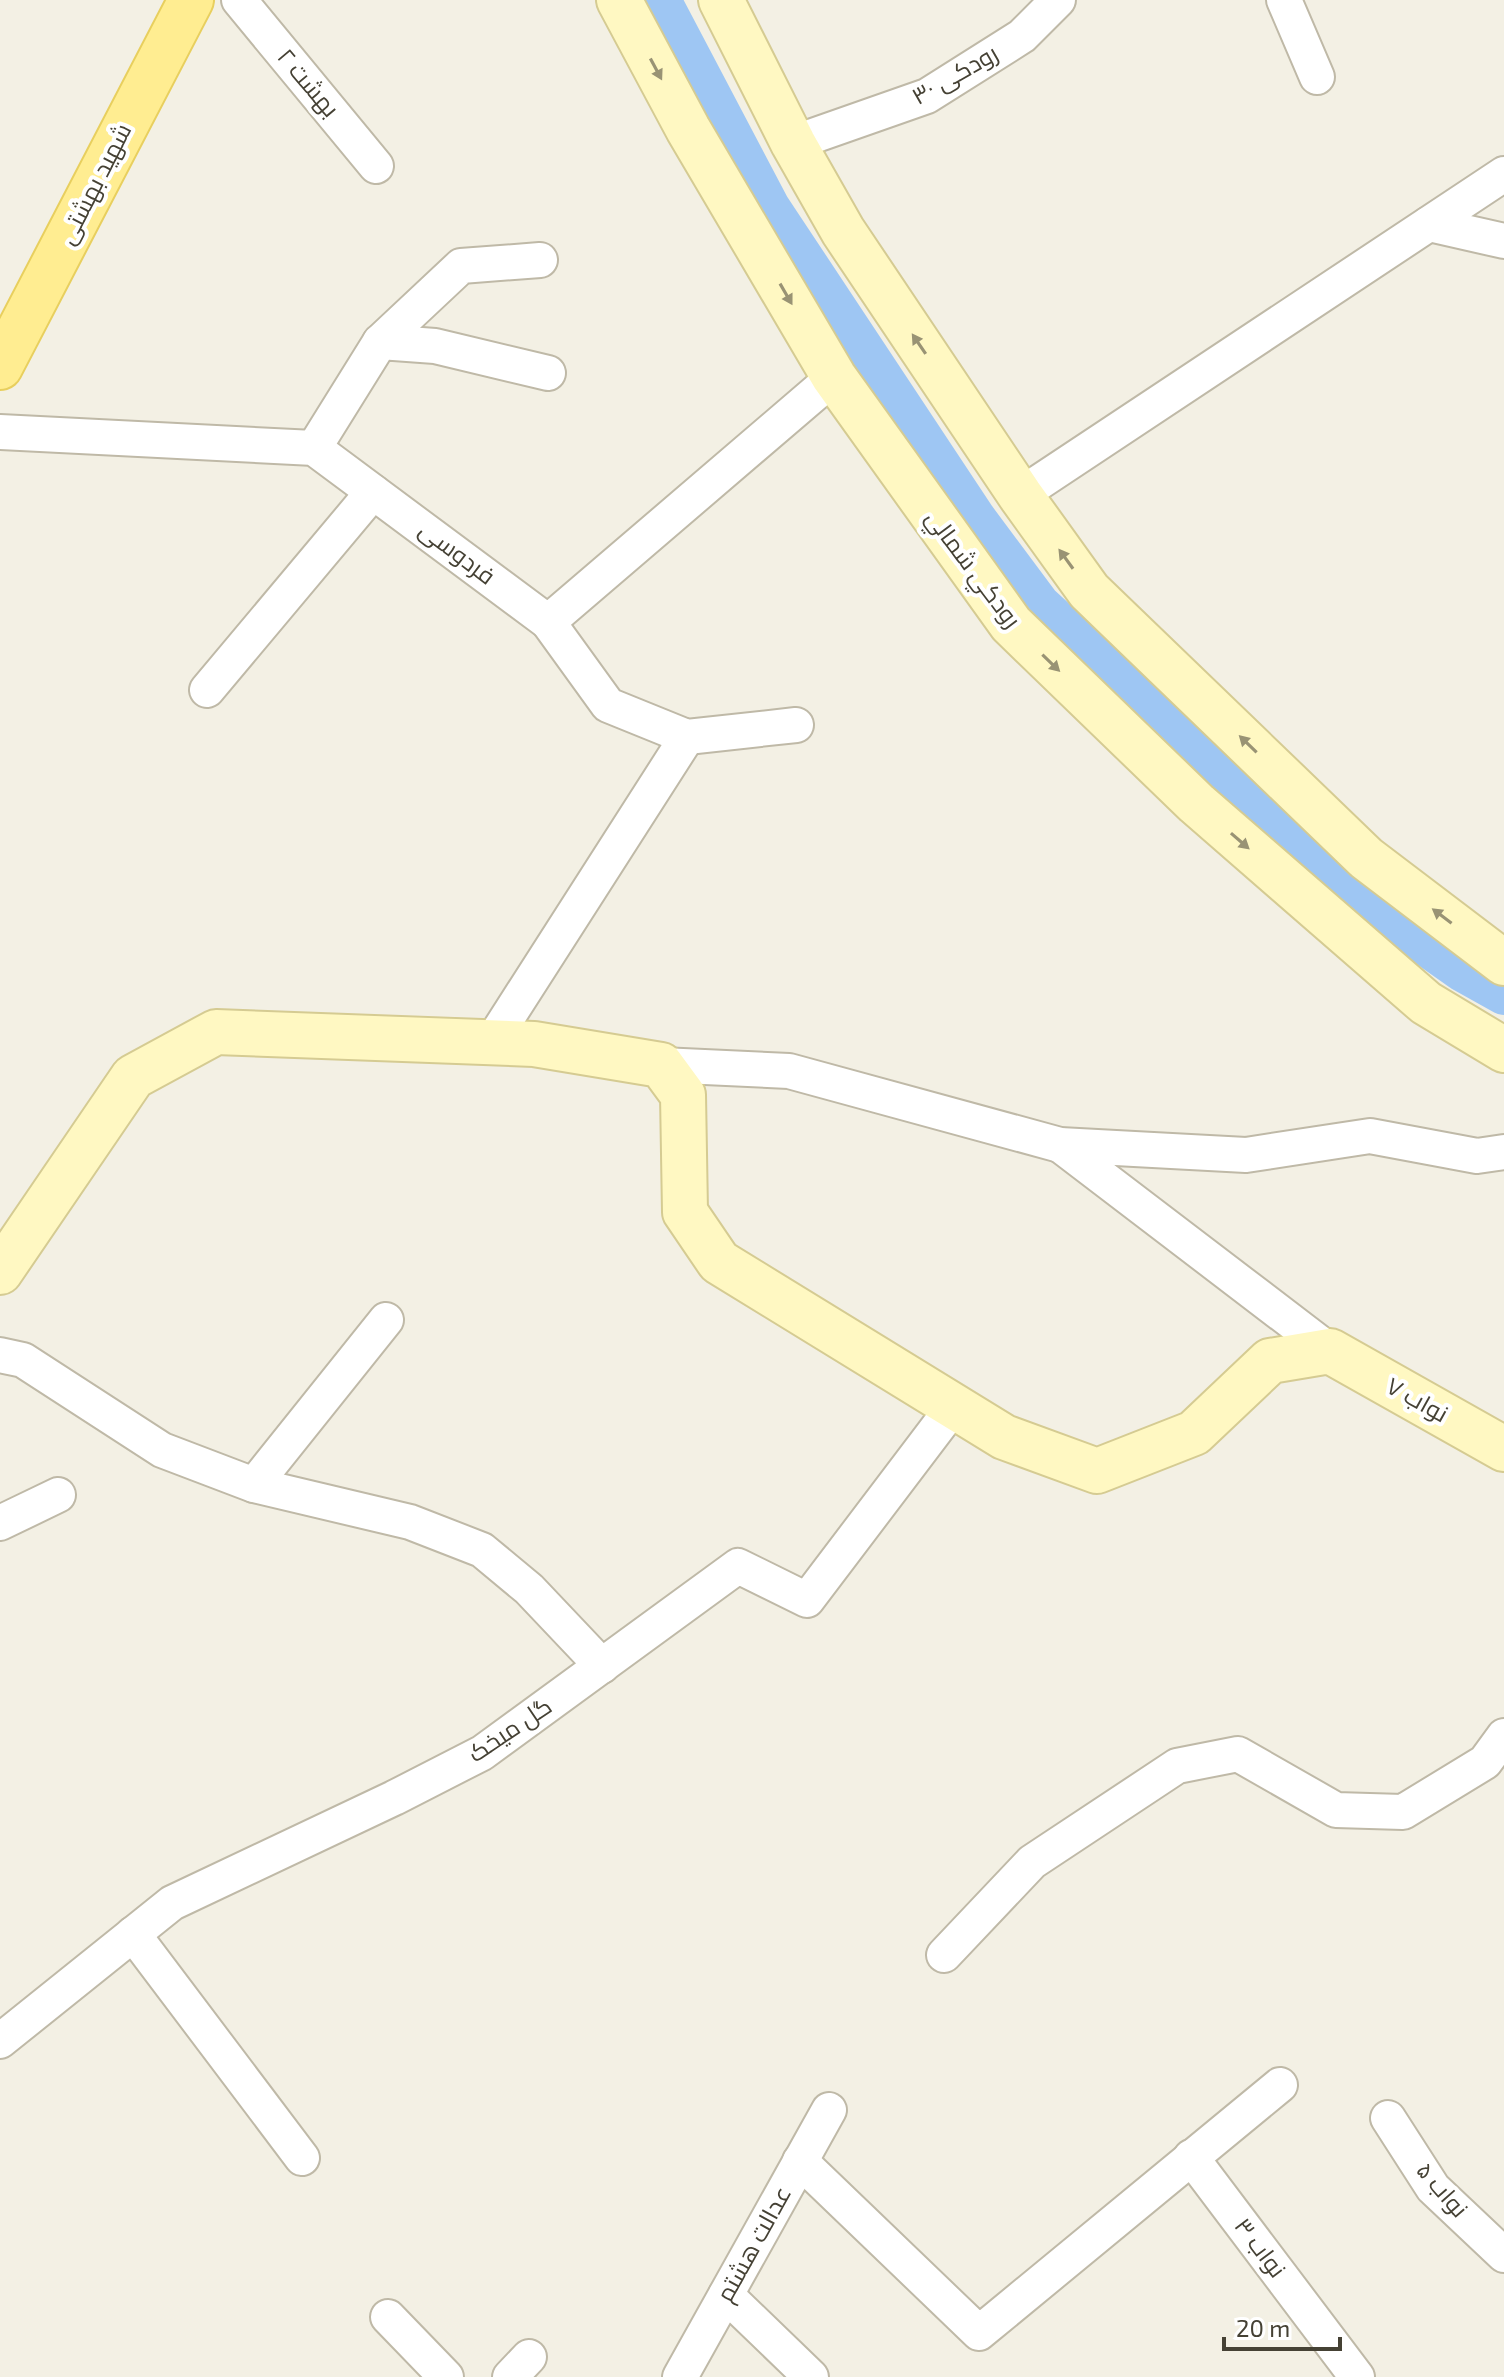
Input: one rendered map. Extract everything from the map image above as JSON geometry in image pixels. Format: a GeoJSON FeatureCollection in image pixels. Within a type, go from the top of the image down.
{"type":"FeatureCollection","features":[{"type":"Feature","properties":{"kind":"main road","name":"شهید بهشتی"},"geometry":{"type":"LineString","coordinates":[[0,367],[191,0]]}},
{"type":"Feature","properties":{"kind":"street","name":"بهشت ۲"},"geometry":{"type":"LineString","coordinates":[[239,0],[376,166]]}},
{"type":"Feature","properties":{"kind":"street","name":"رودکي شمالي"},"geometry":{"type":"LineString","coordinates":[[619,0],[688,129],[834,377],[1011,624],[1196,803],[1426,1003],[1504,1050]]}},
{"type":"Feature","properties":{"kind":"street"},"geometry":{"type":"LineString","coordinates":[[721,0],[793,143],[843,231],[1020,495],[1089,591],[1366,858],[1504,963]]}},
{"type":"Feature","properties":{"kind":"street","name":"رودکی ۳۰"},"geometry":{"type":"LineString","coordinates":[[793,143],[927,96],[1022,36],[1058,0]]}},
{"type":"Feature","properties":{"kind":"street"},"geometry":{"type":"LineString","coordinates":[[1284,0],[1317,77]]}},
{"type":"Feature","properties":{"kind":"street"},"geometry":{"type":"LineString","coordinates":[[1020,495],[1504,174]]}},
{"type":"Feature","properties":{"kind":"street"},"geometry":{"type":"LineString","coordinates":[[1429,224],[1504,241]]}},
{"type":"Feature","properties":{"kind":"street"},"geometry":{"type":"LineString","coordinates":[[0,432],[314,448],[380,342],[461,266],[540,260]]}},
{"type":"Feature","properties":{"kind":"street"},"geometry":{"type":"LineString","coordinates":[[380,342],[435,346],[548,373]]}},
{"type":"Feature","properties":{"kind":"street"},"geometry":{"type":"LineString","coordinates":[[548,622],[834,377]]}},
{"type":"Feature","properties":{"kind":"street","name":"فردوسی"},"geometry":{"type":"LineString","coordinates":[[314,448],[548,622],[608,705],[687,737]]}},
{"type":"Feature","properties":{"kind":"street"},"geometry":{"type":"LineString","coordinates":[[207,690],[373,492]]}},
{"type":"Feature","properties":{"kind":"street"},"geometry":{"type":"LineString","coordinates":[[491,1043],[687,737],[796,725]]}},
{"type":"Feature","properties":{"kind":"street"},"geometry":{"type":"LineString","coordinates":[[0,1272],[133,1077],[216,1032],[534,1044],[661,1065],[789,1071],[1060,1145],[1246,1155],[1370,1136],[1477,1156],[1504,1152]]}},
{"type":"Feature","properties":{"kind":"street"},"geometry":{"type":"LineString","coordinates":[[661,1065],[683,1095],[685,1212],[719,1262],[1004,1437],[1097,1471],[1194,1433],[1270,1361],[1330,1351]]}},
{"type":"Feature","properties":{"kind":"street"},"geometry":{"type":"LineString","coordinates":[[1060,1145],[1330,1351]]}},
{"type":"Feature","properties":{"kind":"street"},"geometry":{"type":"LineString","coordinates":[[254,1485],[386,1320]]}},
{"type":"Feature","properties":{"kind":"street","name":"نواب ۷"},"geometry":{"type":"LineString","coordinates":[[1330,1351],[1504,1449]]}},
{"type":"Feature","properties":{"kind":"street"},"geometry":{"type":"LineString","coordinates":[[0,1355],[23,1360],[162,1450],[254,1485],[410,1522],[482,1550],[529,1589],[602,1666]]}},
{"type":"Feature","properties":{"kind":"street","name":"گل میخک"},"geometry":{"type":"LineString","coordinates":[[0,2041],[172,1903],[482,1753],[738,1566],[807,1600],[954,1406]]}},
{"type":"Feature","properties":{"kind":"street"},"geometry":{"type":"LineString","coordinates":[[0,1523],[58,1495]]}},
{"type":"Feature","properties":{"kind":"street"},"geometry":{"type":"LineString","coordinates":[[944,1955],[1032,1862],[1177,1766],[1238,1754],[1336,1810],[1403,1812],[1485,1762],[1504,1736]]}},
{"type":"Feature","properties":{"kind":"street"},"geometry":{"type":"LineString","coordinates":[[133,1934],[302,2158]]}},
{"type":"Feature","properties":{"kind":"street"},"geometry":{"type":"LineString","coordinates":[[800,2161],[979,2333],[1280,2085]]}},
{"type":"Feature","properties":{"kind":"street","name":"عدالت هشتم"},"geometry":{"type":"LineString","coordinates":[[680,2377],[829,2110]]}},
{"type":"Feature","properties":{"kind":"street","name":"نواب ۵"},"geometry":{"type":"LineString","coordinates":[[1388,2118],[1433,2188],[1504,2255]]}},
{"type":"Feature","properties":{"kind":"street","name":"نواب ۳"},"geometry":{"type":"LineString","coordinates":[[1191,2157],[1357,2377]]}},
{"type":"Feature","properties":{"kind":"street"},"geometry":{"type":"LineString","coordinates":[[726,2295],[811,2377]]}},
{"type":"Feature","properties":{"kind":"street"},"geometry":{"type":"LineString","coordinates":[[388,2317],[446,2377]]}},
{"type":"Feature","properties":{"kind":"waterway"},"geometry":{"type":"LineString","coordinates":[[661,0],[770,207],[976,518],[1040,604],[1349,892],[1461,971],[1504,995]]}}]}
